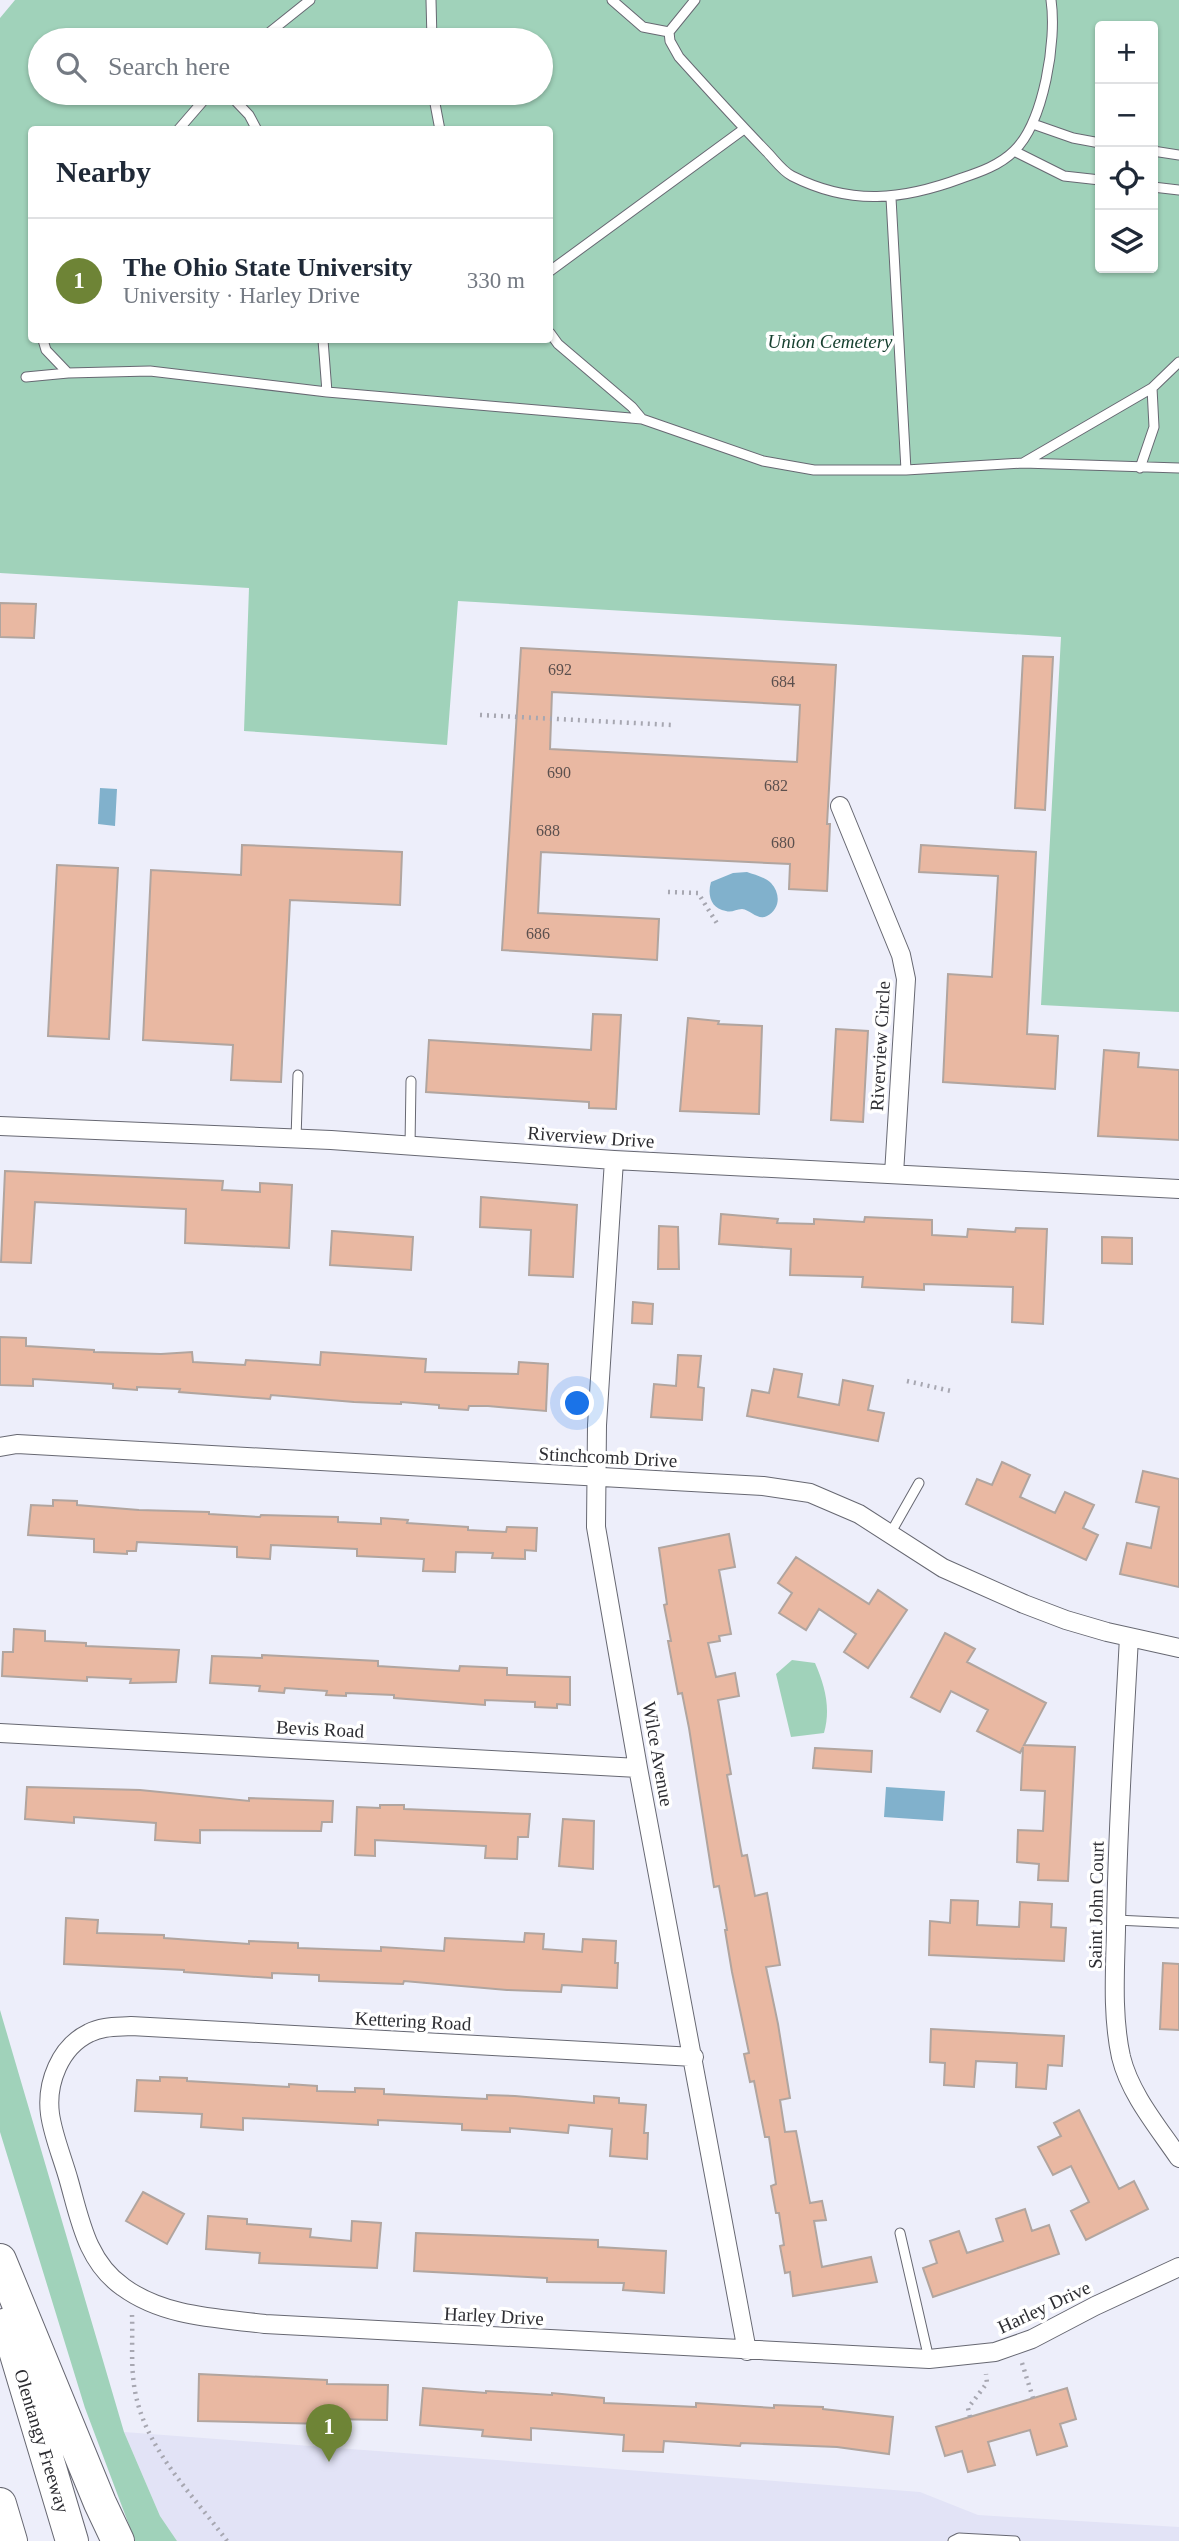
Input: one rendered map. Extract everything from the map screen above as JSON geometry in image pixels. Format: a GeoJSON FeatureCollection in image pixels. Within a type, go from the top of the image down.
{"type":"FeatureCollection","features":[{"type":"Feature","properties":{"kind":"highway"},"geometry":{"type":"LineString","coordinates":[[0,2260],[118,2541]]}},
{"type":"Feature","properties":{"kind":"highway","name":"Olentangy Freeway"},"geometry":{"type":"LineString","coordinates":[[0,2301],[72,2541]]}},
{"type":"Feature","properties":{"kind":"highway"},"geometry":{"type":"LineString","coordinates":[[0,2504],[11,2541]]}},
{"type":"Feature","properties":{"kind":"street","name":"Riverview Circle"},"geometry":{"type":"LineString","coordinates":[[840,806],[901,955],[906,979],[894,1174]]}},
{"type":"Feature","properties":{"kind":"street","name":"Riverview Drive"},"geometry":{"type":"LineString","coordinates":[[0,1126],[296,1139],[614,1160],[1179,1189]]}},
{"type":"Feature","properties":{"kind":"street","name":"Wilce Avenue"},"geometry":{"type":"LineString","coordinates":[[614,1160],[595,1477],[596,1527],[638,1768],[747,2351]]}},
{"type":"Feature","properties":{"kind":"street","name":"Stinchcomb Drive"},"geometry":{"type":"LineString","coordinates":[[0,1447],[31,1445],[763,1486],[810,1493],[859,1514],[943,1567],[1024,1604],[1066,1620],[1179,1648]]}},
{"type":"Feature","properties":{"kind":"street","name":"Saint John Court"},"geometry":{"type":"LineString","coordinates":[[1129,1637],[1115,1997],[1122,2059],[1133,2088],[1179,2158]]}},
{"type":"Feature","properties":{"kind":"street","name":"Bevis Road"},"geometry":{"type":"LineString","coordinates":[[0,1732],[638,1768]]}},
{"type":"Feature","properties":{"kind":"street","name":"Kettering Road"},"geometry":{"type":"LineString","coordinates":[[131,2026],[694,2057]]}},
{"type":"Feature","properties":{"kind":"street","name":"Harley Drive"},"geometry":{"type":"LineString","coordinates":[[131,2026],[107,2027],[88,2033],[74,2045],[61,2060],[52,2077],[50,2114],[84,2234],[98,2265],[123,2287],[154,2304],[187,2315],[254,2323],[929,2359],[995,2352],[1032,2339],[1179,2267]]}},
{"type":"Feature","properties":{"kind":"lane"},"geometry":{"type":"LineString","coordinates":[[276,28],[310,0]]}},
{"type":"Feature","properties":{"kind":"lane"},"geometry":{"type":"LineString","coordinates":[[431,0],[432,28]]}},
{"type":"Feature","properties":{"kind":"lane"},"geometry":{"type":"LineString","coordinates":[[612,0],[643,27],[669,32]]}},
{"type":"Feature","properties":{"kind":"lane"},"geometry":{"type":"LineString","coordinates":[[695,0],[669,32],[670,41],[679,57],[744,129],[790,175],[839,194],[891,198],[930,190],[985,170],[1014,151],[1033,124],[1048,66],[1053,17],[1051,0]]}},
{"type":"Feature","properties":{"kind":"lane"},"geometry":{"type":"LineString","coordinates":[[181,126],[200,105]]}},
{"type":"Feature","properties":{"kind":"lane"},"geometry":{"type":"LineString","coordinates":[[239,105],[255,126]]}},
{"type":"Feature","properties":{"kind":"lane"},"geometry":{"type":"LineString","coordinates":[[435,105],[439,126]]}},
{"type":"Feature","properties":{"kind":"lane"},"geometry":{"type":"LineString","coordinates":[[1033,124],[1073,138],[1095,141]]}},
{"type":"Feature","properties":{"kind":"lane"},"geometry":{"type":"LineString","coordinates":[[553,269],[744,129]]}},
{"type":"Feature","properties":{"kind":"lane"},"geometry":{"type":"LineString","coordinates":[[1014,151],[1063,176],[1095,179]]}},
{"type":"Feature","properties":{"kind":"lane"},"geometry":{"type":"LineString","coordinates":[[1158,152],[1179,155]]}},
{"type":"Feature","properties":{"kind":"lane"},"geometry":{"type":"LineString","coordinates":[[1158,188],[1179,190]]}},
{"type":"Feature","properties":{"kind":"lane"},"geometry":{"type":"LineString","coordinates":[[891,198],[906,470]]}},
{"type":"Feature","properties":{"kind":"lane"},"geometry":{"type":"LineString","coordinates":[[553,337],[642,419]]}},
{"type":"Feature","properties":{"kind":"lane"},"geometry":{"type":"LineString","coordinates":[[44,343],[46,351],[68,373]]}},
{"type":"Feature","properties":{"kind":"lane"},"geometry":{"type":"LineString","coordinates":[[323,343],[327,392]]}},
{"type":"Feature","properties":{"kind":"lane"},"geometry":{"type":"LineString","coordinates":[[1023,463],[1152,388],[1179,362]]}},
{"type":"Feature","properties":{"kind":"lane"},"geometry":{"type":"LineString","coordinates":[[26,377],[150,371],[327,392],[642,419],[763,461],[814,470],[906,470],[1023,463],[1179,468]]}},
{"type":"Feature","properties":{"kind":"lane"},"geometry":{"type":"LineString","coordinates":[[1140,468],[1154,427],[1152,388]]}},
{"type":"Feature","properties":{"kind":"lane"},"geometry":{"type":"LineString","coordinates":[[296,1139],[298,1076]]}},
{"type":"Feature","properties":{"kind":"lane"},"geometry":{"type":"LineString","coordinates":[[410,1146],[411,1081]]}},
{"type":"Feature","properties":{"kind":"lane"},"geometry":{"type":"LineString","coordinates":[[890,1534],[919,1483]]}},
{"type":"Feature","properties":{"kind":"lane"},"geometry":{"type":"LineString","coordinates":[[1116,1920],[1179,1923]]}},
{"type":"Feature","properties":{"kind":"lane"},"geometry":{"type":"LineString","coordinates":[[900,2233],[929,2359]]}},
{"type":"Feature","properties":{"kind":"lane"},"geometry":{"type":"LineString","coordinates":[[953,2541],[959,2538],[1014,2541]]}},
{"type":"Feature","properties":{"kind":"path"},"geometry":{"type":"LineString","coordinates":[[480,715],[672,725]]}},
{"type":"Feature","properties":{"kind":"path"},"geometry":{"type":"LineString","coordinates":[[668,892],[698,893],[718,925]]}},
{"type":"Feature","properties":{"kind":"path"},"geometry":{"type":"LineString","coordinates":[[907,1381],[951,1391]]}},
{"type":"Feature","properties":{"kind":"path"},"geometry":{"type":"LineString","coordinates":[[123,2287],[132,2310],[136,2395],[146,2424],[158,2450],[227,2541]]}},
{"type":"Feature","properties":{"kind":"path"},"geometry":{"type":"LineString","coordinates":[[1022,2363],[1033,2398]]}},
{"type":"Feature","properties":{"kind":"path"},"geometry":{"type":"LineString","coordinates":[[970,2417],[968,2408],[987,2382],[986,2374]]}},
{"type":"Feature","properties":{"kind":"shaded area"},"geometry":{"type":"Polygon","coordinates":[[[124,2432],[920,2492],[978,2515],[1179,2527],[1179,2541],[177,2541],[160,2516],[124,2432]]]}},
{"type":"Feature","properties":{"kind":"green space","name":"Union Cemetery"},"geometry":{"type":"Polygon","coordinates":[[[15,0],[1179,0],[1179,1012],[1041,1005],[1061,637],[458,601],[447,745],[244,731],[249,588],[0,573],[0,18],[15,0]]]}},
{"type":"Feature","properties":{"kind":"green space"},"geometry":{"type":"Polygon","coordinates":[[[792,1660],[815,1663],[826,1697],[824,1733],[791,1737],[776,1674],[792,1660]]]}},
{"type":"Feature","properties":{"kind":"green space"},"geometry":{"type":"Polygon","coordinates":[[[0,2010],[124,2432],[160,2516],[177,2541],[135,2541],[85,2408],[0,2132],[0,2010]]]}},
{"type":"Feature","properties":{"kind":"water"},"geometry":{"type":"Polygon","coordinates":[[[100,788],[117,789],[115,826],[98,824],[100,788]]]}},
{"type":"Feature","properties":{"kind":"water"},"geometry":{"type":"Polygon","coordinates":[[[747,872],[769,881],[774,887],[778,901],[775,909],[767,916],[761,917],[742,909],[730,912],[721,910],[711,901],[711,882],[733,873],[747,872]]]}},
{"type":"Feature","properties":{"kind":"water"},"geometry":{"type":"Polygon","coordinates":[[[886,1787],[945,1791],[943,1821],[884,1817],[886,1787]]]}},
{"type":"Feature","properties":{"kind":"building"},"geometry":{"type":"Polygon","coordinates":[[[0,603],[36,604],[34,638],[0,637],[0,603]]]}},
{"type":"Feature","properties":{"kind":"building"},"geometry":{"type":"Polygon","coordinates":[[[521,648],[836,665],[827,824],[830,824],[827,891],[789,889],[790,864],[541,852],[538,913],[659,919],[657,960],[502,950],[521,648]],[[552,692],[550,749],[797,762],[800,705],[552,692]]]}},
{"type":"Feature","properties":{"kind":"building"},"geometry":{"type":"Polygon","coordinates":[[[1023,656],[1053,657],[1045,810],[1015,808],[1023,656]]]}},
{"type":"Feature","properties":{"kind":"building"},"geometry":{"type":"Polygon","coordinates":[[[242,845],[402,852],[400,905],[290,900],[281,1082],[231,1080],[233,1045],[143,1040],[151,870],[241,875],[242,845]]]}},
{"type":"Feature","properties":{"kind":"building"},"geometry":{"type":"Polygon","coordinates":[[[921,845],[1036,852],[1027,1034],[1058,1036],[1055,1089],[943,1082],[948,974],[992,977],[998,876],[919,872],[921,845]]]}},
{"type":"Feature","properties":{"kind":"building"},"geometry":{"type":"Polygon","coordinates":[[[57,865],[118,868],[109,1039],[48,1036],[57,865]]]}},
{"type":"Feature","properties":{"kind":"building"},"geometry":{"type":"Polygon","coordinates":[[[593,1014],[621,1015],[616,1109],[589,1108],[589,1102],[426,1092],[429,1040],[591,1050],[593,1014]]]}},
{"type":"Feature","properties":{"kind":"building"},"geometry":{"type":"Polygon","coordinates":[[[688,1018],[719,1021],[718,1024],[762,1026],[759,1114],[680,1111],[688,1018]]]}},
{"type":"Feature","properties":{"kind":"building"},"geometry":{"type":"Polygon","coordinates":[[[836,1029],[868,1031],[863,1122],[831,1120],[836,1029]]]}},
{"type":"Feature","properties":{"kind":"building"},"geometry":{"type":"Polygon","coordinates":[[[1104,1050],[1139,1053],[1138,1067],[1179,1070],[1179,1140],[1098,1136],[1104,1050]]]}},
{"type":"Feature","properties":{"kind":"building"},"geometry":{"type":"Polygon","coordinates":[[[5,1171],[223,1181],[222,1190],[260,1192],[260,1183],[292,1185],[289,1248],[185,1243],[186,1209],[35,1202],[31,1263],[1,1262],[5,1171]]]}},
{"type":"Feature","properties":{"kind":"building"},"geometry":{"type":"Polygon","coordinates":[[[481,1197],[577,1205],[573,1277],[529,1275],[531,1230],[480,1227],[481,1197]]]}},
{"type":"Feature","properties":{"kind":"building"},"geometry":{"type":"Polygon","coordinates":[[[721,1214],[778,1219],[777,1223],[814,1224],[814,1219],[864,1222],[865,1217],[932,1220],[932,1235],[967,1237],[968,1229],[1015,1232],[1016,1228],[1047,1229],[1043,1324],[1012,1322],[1013,1287],[924,1284],[924,1290],[862,1287],[863,1277],[790,1275],[791,1249],[719,1244],[721,1214]]]}},
{"type":"Feature","properties":{"kind":"building"},"geometry":{"type":"Polygon","coordinates":[[[659,1226],[678,1227],[679,1269],[658,1269],[659,1226]]]}},
{"type":"Feature","properties":{"kind":"building"},"geometry":{"type":"Polygon","coordinates":[[[332,1231],[413,1237],[411,1270],[330,1265],[332,1231]]]}},
{"type":"Feature","properties":{"kind":"building"},"geometry":{"type":"Polygon","coordinates":[[[1102,1237],[1132,1238],[1132,1264],[1102,1263],[1102,1237]]]}},
{"type":"Feature","properties":{"kind":"building"},"geometry":{"type":"Polygon","coordinates":[[[633,1302],[653,1304],[652,1324],[632,1323],[633,1302]]]}},
{"type":"Feature","properties":{"kind":"building"},"geometry":{"type":"Polygon","coordinates":[[[0,1337],[26,1338],[26,1346],[94,1352],[192,1352],[193,1362],[245,1365],[246,1360],[320,1365],[321,1352],[426,1359],[425,1372],[518,1374],[519,1362],[548,1364],[546,1411],[488,1406],[469,1406],[468,1410],[401,1402],[354,1402],[271,1395],[270,1399],[179,1392],[180,1389],[137,1387],[137,1390],[113,1388],[113,1384],[33,1379],[33,1386],[0,1385],[0,1337]]]}},
{"type":"Feature","properties":{"kind":"building"},"geometry":{"type":"Polygon","coordinates":[[[678,1355],[701,1356],[698,1387],[704,1388],[702,1420],[651,1417],[654,1384],[676,1386],[678,1355]]]}},
{"type":"Feature","properties":{"kind":"building"},"geometry":{"type":"Polygon","coordinates":[[[774,1369],[802,1374],[798,1397],[839,1405],[843,1380],[873,1386],[868,1410],[884,1413],[878,1441],[747,1416],[752,1390],[769,1393],[774,1369]]]}},
{"type":"Feature","properties":{"kind":"building"},"geometry":{"type":"Polygon","coordinates":[[[1002,1462],[1030,1475],[1020,1497],[1055,1513],[1065,1492],[1094,1505],[1083,1528],[1098,1535],[1086,1560],[966,1504],[977,1479],[992,1485],[1002,1462]]]}},
{"type":"Feature","properties":{"kind":"building"},"geometry":{"type":"Polygon","coordinates":[[[1143,1471],[1179,1479],[1179,1587],[1120,1574],[1127,1543],[1151,1548],[1159,1507],[1136,1502],[1143,1471]]]}},
{"type":"Feature","properties":{"kind":"building"},"geometry":{"type":"Polygon","coordinates":[[[53,1500],[77,1501],[77,1505],[139,1510],[260,1517],[338,1517],[338,1522],[381,1524],[381,1518],[408,1520],[407,1523],[468,1527],[468,1530],[506,1532],[507,1527],[537,1528],[536,1551],[525,1550],[525,1559],[492,1558],[493,1553],[456,1552],[455,1572],[423,1571],[424,1559],[357,1556],[357,1549],[271,1545],[270,1559],[237,1557],[237,1547],[137,1542],[136,1551],[127,1551],[127,1554],[94,1552],[94,1539],[28,1535],[31,1505],[53,1506],[53,1500]]]}},
{"type":"Feature","properties":{"kind":"building"},"geometry":{"type":"Polygon","coordinates":[[[729,1534],[735,1567],[719,1570],[731,1634],[719,1636],[720,1641],[708,1643],[716,1677],[735,1673],[739,1696],[718,1700],[731,1774],[727,1775],[742,1856],[747,1855],[755,1896],[767,1893],[780,1965],[766,1967],[790,2098],[780,2100],[785,2132],[796,2131],[810,2203],[822,2201],[826,2220],[814,2221],[822,2267],[871,2257],[877,2282],[793,2296],[790,2272],[785,2273],[780,2246],[784,2245],[771,2186],[776,2184],[769,2137],[765,2137],[754,2081],[750,2082],[744,2054],[749,2053],[732,1972],[719,1886],[714,1887],[689,1728],[682,1693],[678,1694],[668,1641],[671,1641],[664,1605],[667,1604],[659,1548],[729,1534]]]}},
{"type":"Feature","properties":{"kind":"building"},"geometry":{"type":"Polygon","coordinates":[[[796,1557],[869,1604],[878,1590],[907,1610],[868,1668],[844,1652],[856,1634],[819,1609],[806,1630],[779,1613],[792,1593],[778,1583],[796,1557]]]}},
{"type":"Feature","properties":{"kind":"building"},"geometry":{"type":"Polygon","coordinates":[[[14,1629],[45,1631],[45,1641],[86,1643],[86,1646],[179,1650],[176,1682],[130,1683],[131,1679],[87,1677],[87,1681],[2,1676],[3,1652],[13,1652],[14,1629]]]}},
{"type":"Feature","properties":{"kind":"building"},"geometry":{"type":"Polygon","coordinates":[[[945,1633],[975,1649],[967,1662],[1046,1703],[1024,1745],[1075,1747],[1068,1881],[1038,1880],[1039,1864],[1017,1862],[1018,1830],[1043,1831],[1045,1791],[1021,1790],[1023,1747],[1020,1753],[977,1731],[988,1710],[951,1691],[940,1712],[911,1697],[945,1633]]]}},
{"type":"Feature","properties":{"kind":"building"},"geometry":{"type":"Polygon","coordinates":[[[262,1655],[378,1661],[378,1666],[459,1671],[460,1666],[507,1668],[507,1675],[570,1677],[570,1705],[557,1704],[557,1708],[535,1707],[535,1702],[485,1700],[485,1705],[394,1698],[394,1695],[326,1695],[327,1691],[285,1688],[284,1693],[259,1691],[260,1686],[210,1683],[212,1656],[262,1658],[262,1655]]]}},
{"type":"Feature","properties":{"kind":"building"},"geometry":{"type":"Polygon","coordinates":[[[815,1748],[872,1751],[871,1772],[813,1768],[815,1748]]]}},
{"type":"Feature","properties":{"kind":"building"},"geometry":{"type":"Polygon","coordinates":[[[27,1787],[140,1790],[249,1801],[249,1798],[333,1801],[332,1822],[322,1822],[321,1831],[200,1830],[200,1843],[155,1840],[156,1823],[74,1817],[74,1823],[25,1819],[27,1787]]]}},
{"type":"Feature","properties":{"kind":"building"},"geometry":{"type":"Polygon","coordinates":[[[380,1805],[404,1805],[404,1809],[530,1814],[528,1837],[518,1837],[517,1859],[485,1858],[486,1846],[375,1840],[375,1856],[355,1855],[357,1807],[380,1808],[380,1805]]]}},
{"type":"Feature","properties":{"kind":"building"},"geometry":{"type":"Polygon","coordinates":[[[563,1819],[594,1821],[593,1869],[559,1866],[563,1819]]]}},
{"type":"Feature","properties":{"kind":"building"},"geometry":{"type":"Polygon","coordinates":[[[951,1900],[978,1901],[977,1925],[1019,1927],[1020,1902],[1052,1904],[1051,1927],[1066,1928],[1064,1961],[929,1955],[930,1921],[950,1923],[951,1900]]]}},
{"type":"Feature","properties":{"kind":"building"},"geometry":{"type":"Polygon","coordinates":[[[66,1918],[98,1920],[97,1933],[164,1935],[164,1938],[249,1944],[249,1941],[298,1943],[298,1948],[381,1951],[381,1947],[444,1951],[445,1938],[524,1942],[525,1933],[544,1934],[543,1949],[582,1952],[583,1939],[616,1941],[617,1988],[562,1985],[561,1992],[507,1990],[404,1981],[403,1984],[319,1981],[319,1975],[272,1973],[272,1978],[64,1964],[66,1918]]]}},
{"type":"Feature","properties":{"kind":"building"},"geometry":{"type":"Polygon","coordinates":[[[1163,1963],[1179,1964],[1179,2030],[1160,2029],[1163,1963]]]}},
{"type":"Feature","properties":{"kind":"building"},"geometry":{"type":"Polygon","coordinates":[[[931,2029],[1064,2036],[1062,2066],[1048,2065],[1046,2089],[1016,2087],[1017,2063],[976,2061],[974,2087],[944,2085],[945,2063],[930,2062],[931,2029]]]}},
{"type":"Feature","properties":{"kind":"building"},"geometry":{"type":"Polygon","coordinates":[[[160,2077],[289,2087],[289,2084],[317,2086],[317,2091],[355,2092],[355,2088],[384,2089],[384,2094],[487,2099],[487,2095],[515,2096],[594,2103],[594,2096],[619,2098],[619,2103],[646,2105],[644,2133],[648,2133],[647,2159],[610,2156],[612,2129],[569,2125],[568,2133],[510,2128],[510,2132],[462,2130],[462,2124],[378,2120],[378,2125],[243,2118],[243,2130],[201,2127],[202,2114],[135,2111],[137,2080],[160,2081],[160,2077]]]}},
{"type":"Feature","properties":{"kind":"building"},"geometry":{"type":"Polygon","coordinates":[[[1079,2110],[1119,2189],[1134,2181],[1148,2209],[1086,2240],[1071,2211],[1089,2202],[1071,2166],[1053,2175],[1038,2147],[1061,2136],[1054,2123],[1079,2110]]]}},
{"type":"Feature","properties":{"kind":"building"},"geometry":{"type":"Polygon","coordinates":[[[143,2192],[184,2214],[167,2244],[126,2221],[143,2192]]]}},
{"type":"Feature","properties":{"kind":"building"},"geometry":{"type":"Polygon","coordinates":[[[1025,2209],[1032,2231],[1049,2225],[1059,2254],[933,2297],[923,2268],[937,2263],[930,2241],[959,2231],[967,2253],[1003,2241],[996,2219],[1025,2209]]]}},
{"type":"Feature","properties":{"kind":"building"},"geometry":{"type":"Polygon","coordinates":[[[208,2216],[247,2219],[247,2224],[311,2229],[310,2237],[351,2241],[352,2221],[381,2223],[377,2268],[259,2263],[260,2253],[206,2249],[208,2216]]]}},
{"type":"Feature","properties":{"kind":"building"},"geometry":{"type":"Polygon","coordinates":[[[416,2233],[598,2240],[598,2247],[666,2251],[664,2293],[623,2290],[624,2283],[547,2282],[547,2278],[414,2271],[416,2233]]]}},
{"type":"Feature","properties":{"kind":"building"},"geometry":{"type":"Polygon","coordinates":[[[199,2374],[327,2380],[327,2384],[388,2385],[387,2420],[326,2419],[326,2424],[198,2421],[199,2374]]]}},
{"type":"Feature","properties":{"kind":"building"},"geometry":{"type":"Polygon","coordinates":[[[423,2388],[486,2393],[552,2393],[604,2398],[604,2403],[696,2407],[696,2403],[774,2408],[774,2405],[823,2407],[893,2417],[889,2454],[837,2447],[741,2443],[740,2446],[664,2441],[663,2452],[623,2451],[624,2435],[531,2428],[531,2440],[482,2436],[483,2430],[420,2425],[423,2388]]]}},
{"type":"Feature","properties":{"kind":"building"},"geometry":{"type":"Polygon","coordinates":[[[1067,2388],[1076,2419],[1060,2424],[1067,2446],[1037,2455],[1030,2430],[988,2442],[995,2465],[968,2472],[962,2451],[945,2456],[936,2427],[1067,2388]]]}},
{"type":"Feature","properties":{"kind":"place","name":"The Ohio State University"},"geometry":{"type":"Point","coordinates":[329,2462]}}]}
